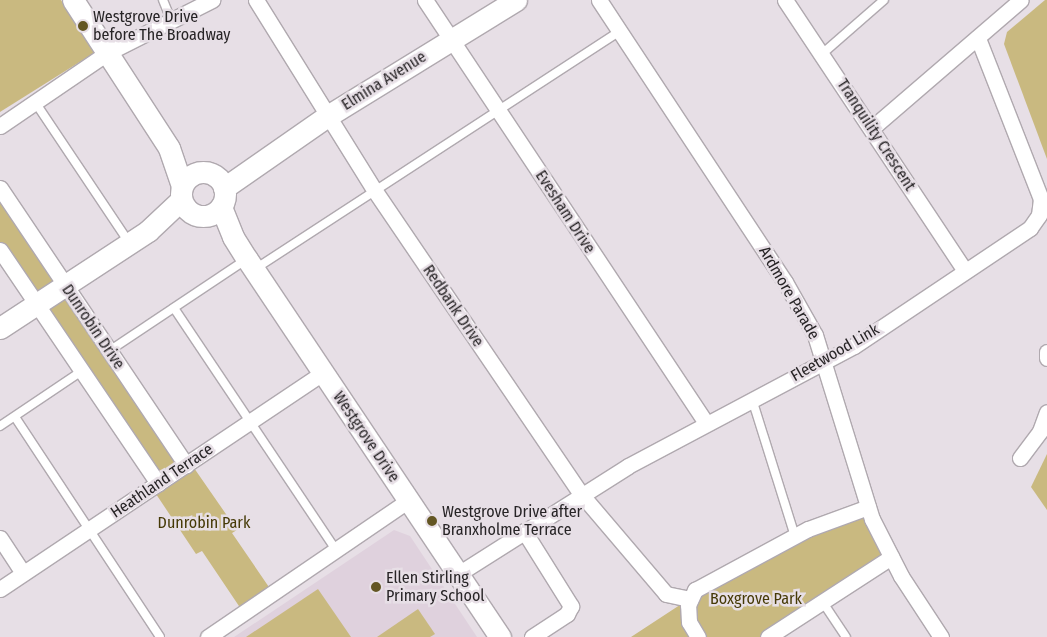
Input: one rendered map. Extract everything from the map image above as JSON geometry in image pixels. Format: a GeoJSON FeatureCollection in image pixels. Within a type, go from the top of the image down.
{"type":"FeatureCollection","features":[{"type":"Feature","properties":{"kind":"street","name":"Westgrove Drive"},"geometry":{"type":"LineString","coordinates":[[73,0],[170,148],[233,237],[500,637]]}},
{"type":"Feature","properties":{"kind":"street"},"geometry":{"type":"LineString","coordinates":[[0,126],[107,53],[212,0]]}},
{"type":"Feature","properties":{"kind":"street","name":"Redbank Drive"},"geometry":{"type":"LineString","coordinates":[[256,0],[326,117],[375,192],[581,494],[666,594],[690,599]]}},
{"type":"Feature","properties":{"kind":"street","name":"Evesham Drive"},"geometry":{"type":"LineString","coordinates":[[425,0],[706,423]]}},
{"type":"Feature","properties":{"kind":"street","name":"Elmina Avenue"},"geometry":{"type":"LineString","coordinates":[[0,328],[129,242],[254,165],[326,117],[516,0]]}},
{"type":"Feature","properties":{"kind":"street","name":"Ardmore Parade"},"geometry":{"type":"LineString","coordinates":[[599,0],[785,282],[815,334],[825,360],[868,507],[891,557],[941,637]]}},
{"type":"Feature","properties":{"kind":"street","name":"Tranquility Crescent"},"geometry":{"type":"LineString","coordinates":[[785,0],[872,128],[965,271]]}},
{"type":"Feature","properties":{"kind":"street"},"geometry":{"type":"LineString","coordinates":[[872,128],[1021,0]]}},
{"type":"Feature","properties":{"kind":"street","name":"Fleetwood Link"},"geometry":{"type":"LineString","coordinates":[[458,574],[581,494],[706,423],[854,346],[1043,219],[1041,199],[978,38]]}},
{"type":"Feature","properties":{"kind":"street","name":"Dunrobin Drive"},"geometry":{"type":"LineString","coordinates":[[0,188],[186,465]]}},
{"type":"Feature","properties":{"kind":"street"},"geometry":{"type":"LineString","coordinates":[[0,250],[158,483]]}},
{"type":"Feature","properties":{"kind":"street"},"geometry":{"type":"LineString","coordinates":[[1047,352],[1047,358]]}},
{"type":"Feature","properties":{"kind":"street","name":"Heathland Terrace"},"geometry":{"type":"LineString","coordinates":[[0,589],[323,373]]}},
{"type":"Feature","properties":{"kind":"street"},"geometry":{"type":"LineString","coordinates":[[1020,458],[1040,431],[1047,412]]}},
{"type":"Feature","properties":{"kind":"street"},"geometry":{"type":"LineString","coordinates":[[208,637],[409,500]]}},
{"type":"Feature","properties":{"kind":"street"},"geometry":{"type":"LineString","coordinates":[[698,637],[689,622],[690,599],[709,581],[795,536],[868,507]]}},
{"type":"Feature","properties":{"kind":"street"},"geometry":{"type":"LineString","coordinates":[[524,531],[566,593],[571,606],[567,614],[532,637]]}},
{"type":"Feature","properties":{"kind":"street"},"geometry":{"type":"LineString","coordinates":[[0,538],[23,574]]}},
{"type":"Feature","properties":{"kind":"street"},"geometry":{"type":"LineString","coordinates":[[768,637],[891,557]]}},
{"type":"Feature","properties":{"kind":"lane"},"geometry":{"type":"LineString","coordinates":[[163,0],[171,20]]}},
{"type":"Feature","properties":{"kind":"lane"},"geometry":{"type":"LineString","coordinates":[[822,54],[884,0]]}},
{"type":"Feature","properties":{"kind":"lane"},"geometry":{"type":"LineString","coordinates":[[109,351],[174,308],[375,192],[620,31]]}},
{"type":"Feature","properties":{"kind":"lane"},"geometry":{"type":"LineString","coordinates":[[36,102],[129,242]]}},
{"type":"Feature","properties":{"kind":"lane"},"geometry":{"type":"LineString","coordinates":[[174,308],[251,420],[336,550]]}},
{"type":"Feature","properties":{"kind":"lane"},"geometry":{"type":"LineString","coordinates":[[0,426],[82,371]]}},
{"type":"Feature","properties":{"kind":"lane"},"geometry":{"type":"LineString","coordinates":[[752,399],[795,536]]}},
{"type":"Feature","properties":{"kind":"lane"},"geometry":{"type":"LineString","coordinates":[[15,416],[160,637]]}},
{"type":"Feature","properties":{"kind":"lane"},"geometry":{"type":"LineString","coordinates":[[822,601],[846,637]]}},
{"type":"Feature","properties":{"kind":"shaded area","name":"Ellen Stirling Primary School"},"geometry":{"type":"Polygon","coordinates":[[[394,530],[410,536],[477,637],[234,637],[394,530]]]}},
{"type":"Feature","properties":{"kind":"green space"},"geometry":{"type":"Polygon","coordinates":[[[0,0],[61,0],[94,53],[0,112],[0,0]]]}},
{"type":"Feature","properties":{"kind":"green space"},"geometry":{"type":"Polygon","coordinates":[[[1047,0],[1047,159],[1004,44],[1007,32],[1047,0]]]}},
{"type":"Feature","properties":{"kind":"green space","name":"Dunrobin Park"},"geometry":{"type":"Polygon","coordinates":[[[0,188],[237,530],[232,533],[273,593],[245,615],[202,551],[196,554],[152,488],[158,483],[0,250],[0,188]]]}},
{"type":"Feature","properties":{"kind":"green space"},"geometry":{"type":"Polygon","coordinates":[[[1047,454],[1047,510],[1031,487],[1047,454]]]}},
{"type":"Feature","properties":{"kind":"green space","name":"Boxgrove Park"},"geometry":{"type":"Polygon","coordinates":[[[868,507],[891,557],[768,637],[631,637],[689,599],[695,590],[868,507]]]}},
{"type":"Feature","properties":{"kind":"green space"},"geometry":{"type":"Polygon","coordinates":[[[318,589],[351,637],[246,637],[318,589]]]}},
{"type":"Feature","properties":{"kind":"green space"},"geometry":{"type":"Polygon","coordinates":[[[418,609],[435,634],[430,637],[377,637],[418,609]]]}},
{"type":"Feature","properties":{"kind":"place","name":"Westgrove Drive before The Broadway"},"geometry":{"type":"Point","coordinates":[83,26]}},
{"type":"Feature","properties":{"kind":"place","name":"Westgrove Drive after Branxholme Terrace"},"geometry":{"type":"Point","coordinates":[432,521]}},
{"type":"Feature","properties":{"kind":"place","name":"Ellen Stirling Primary School"},"geometry":{"type":"Point","coordinates":[376,587]}}]}
